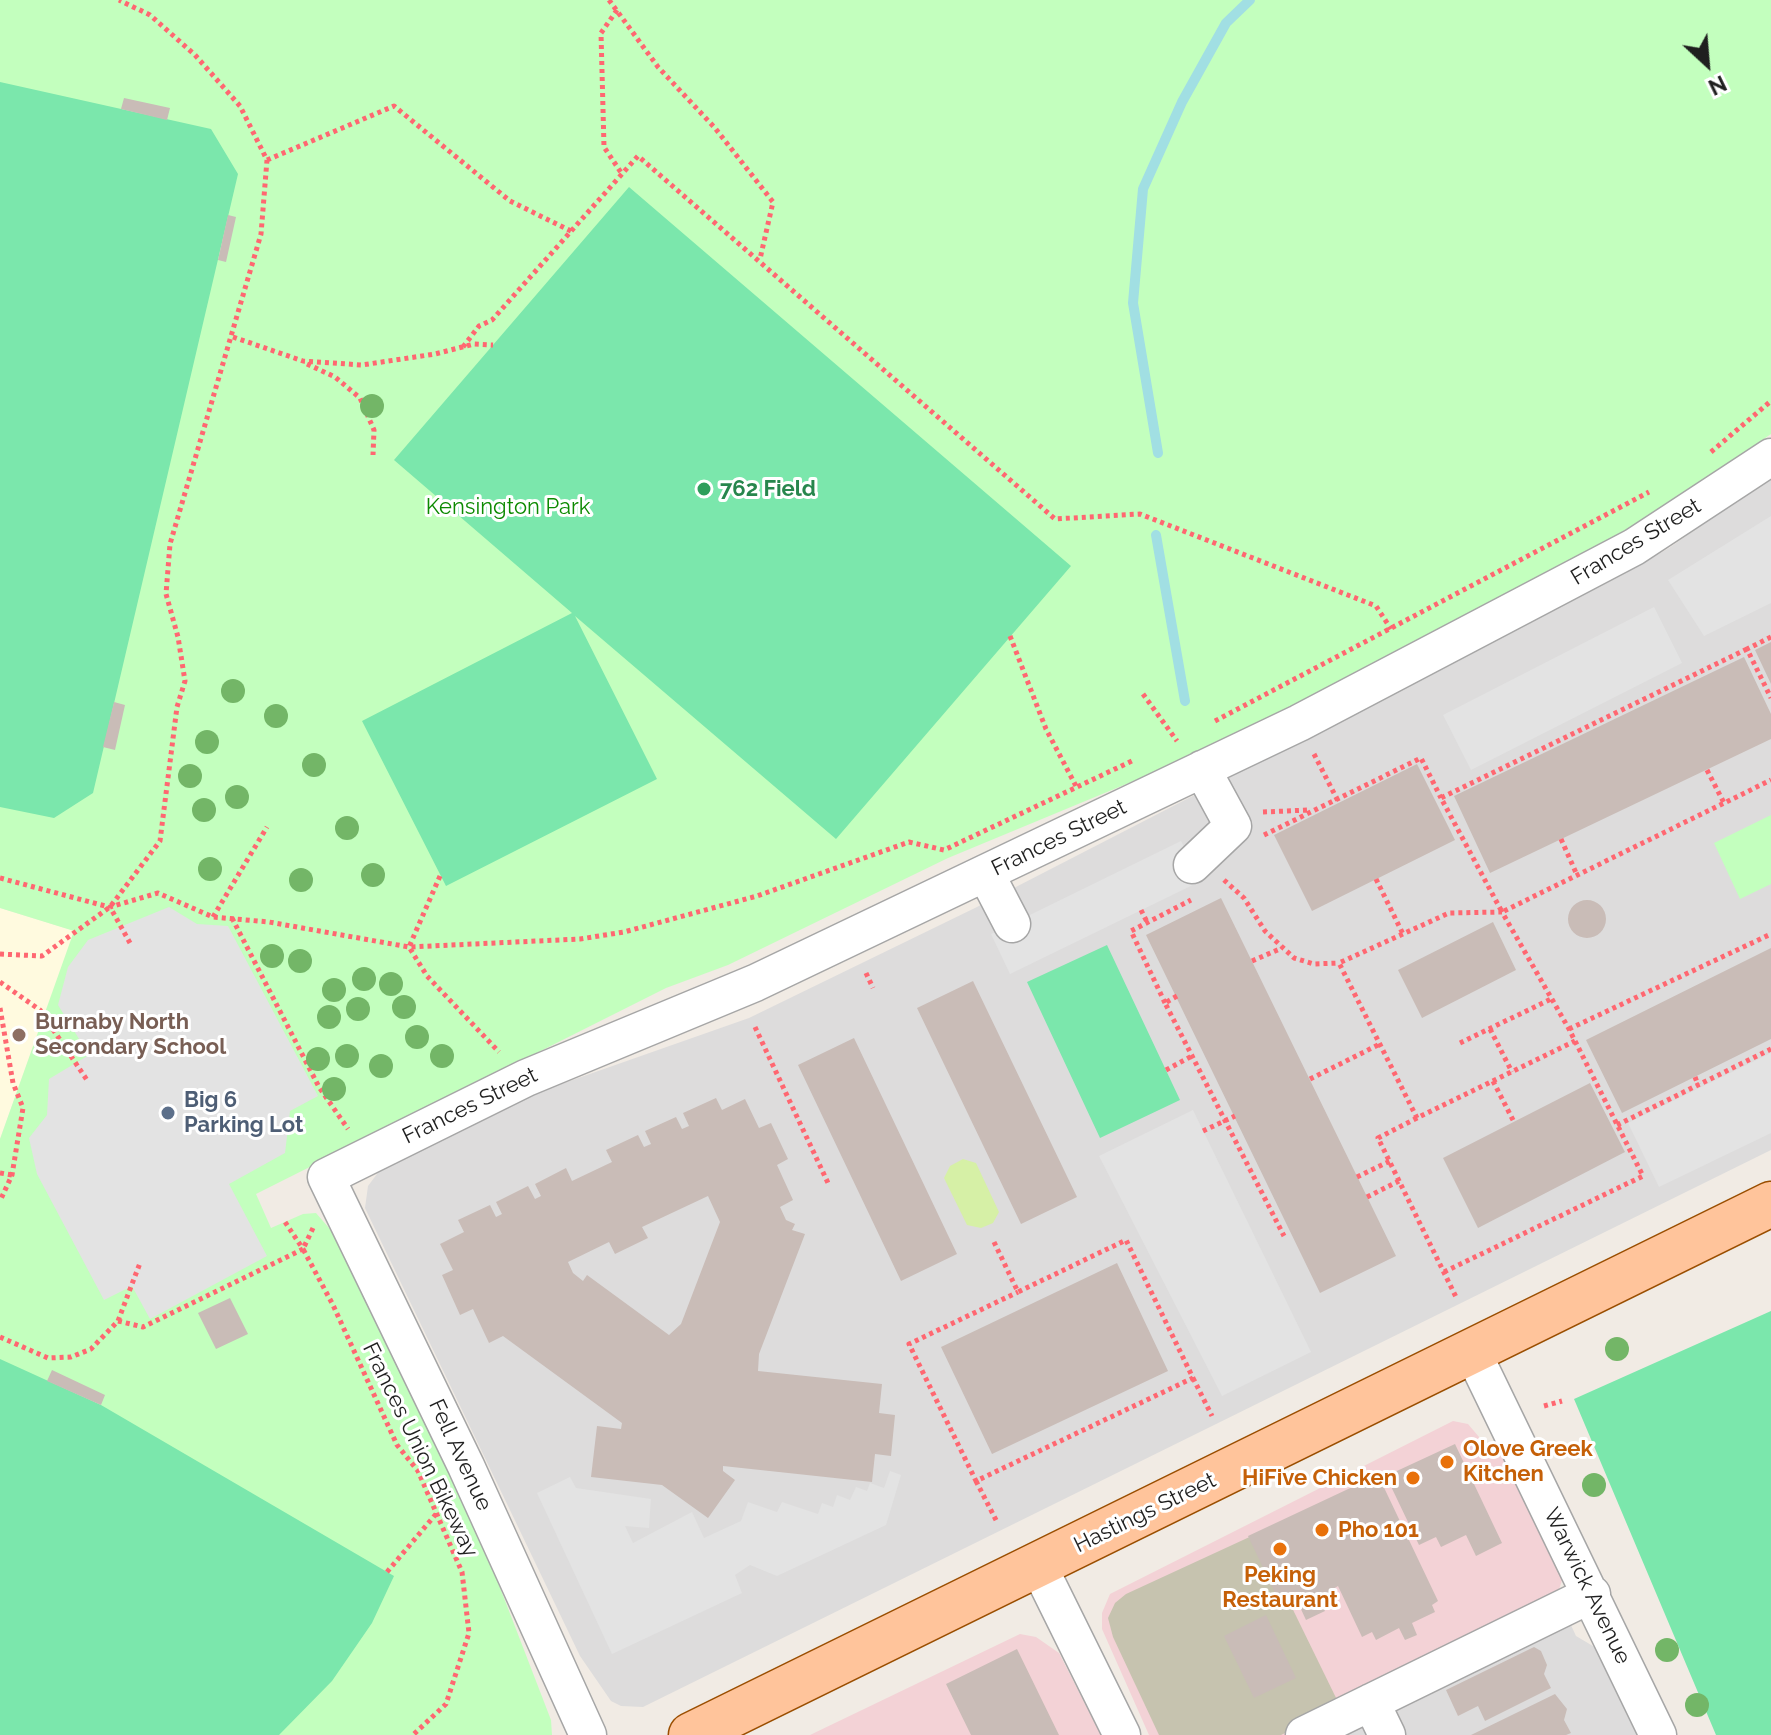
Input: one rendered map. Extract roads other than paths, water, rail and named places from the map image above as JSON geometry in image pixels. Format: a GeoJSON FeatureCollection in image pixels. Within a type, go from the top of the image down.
{"type":"FeatureCollection","features":[{"type":"Feature","properties":{"kind":"main road","name":"Hastings Street"},"geometry":{"type":"LineString","coordinates":[[691,1735],[1771,1204]]}},
{"type":"Feature","properties":{"kind":"street","name":"Frances Street"},"geometry":{"type":"LineString","coordinates":[[326,1177],[526,1078],[736,992],[1299,723],[1622,554],[1771,457]]}},
{"type":"Feature","properties":{"kind":"street"},"geometry":{"type":"LineString","coordinates":[[1202,769],[1233,826],[1205,877]]}},
{"type":"Feature","properties":{"kind":"street"},"geometry":{"type":"LineString","coordinates":[[986,874],[1012,924]]}},
{"type":"Feature","properties":{"kind":"street","name":"Fell Avenue"},"geometry":{"type":"LineString","coordinates":[[326,1177],[466,1466],[588,1735]]}},
{"type":"Feature","properties":{"kind":"street","name":"Warwick Avenue"},"geometry":{"type":"LineString","coordinates":[[1472,1351],[1658,1735]]}},
{"type":"Feature","properties":{"kind":"street"},"geometry":{"type":"LineString","coordinates":[[1038,1565],[1122,1735]]}},
{"type":"Feature","properties":{"kind":"street"},"geometry":{"type":"LineString","coordinates":[[1304,1735],[1592,1594]]}},
{"type":"Feature","properties":{"kind":"street"},"geometry":{"type":"LineString","coordinates":[[1371,1702],[1387,1735]]}},
{"type":"Feature","properties":{"kind":"waterway"},"geometry":{"type":"LineString","coordinates":[[1158,453],[1133,303],[1143,189],[1182,102],[1226,23],[1250,0]]}},
{"type":"Feature","properties":{"kind":"waterway"},"geometry":{"type":"LineString","coordinates":[[1156,535],[1185,701]]}},
{"type":"Feature","properties":{"kind":"place","name":"762 Field"},"geometry":{"type":"Point","coordinates":[704,489]}},
{"type":"Feature","properties":{"kind":"place","name":"Burnaby North Secondary School"},"geometry":{"type":"Point","coordinates":[19,1035]}},
{"type":"Feature","properties":{"kind":"place","name":"Big 6 Parking Lot"},"geometry":{"type":"Point","coordinates":[168,1113]}},
{"type":"Feature","properties":{"kind":"place","name":"Olove Greek Kitchen"},"geometry":{"type":"Point","coordinates":[1447,1462]}},
{"type":"Feature","properties":{"kind":"place","name":"HiFive Chicken"},"geometry":{"type":"Point","coordinates":[1413,1478]}},
{"type":"Feature","properties":{"kind":"place","name":"Pho 101"},"geometry":{"type":"Point","coordinates":[1322,1530]}},
{"type":"Feature","properties":{"kind":"place","name":"Peking Restaurant"},"geometry":{"type":"Point","coordinates":[1280,1549]}},
{"type":"Feature","properties":{"kind":"park label","name":"Kensington Park"},"geometry":{"type":"Point","coordinates":[508,507]}}]}
